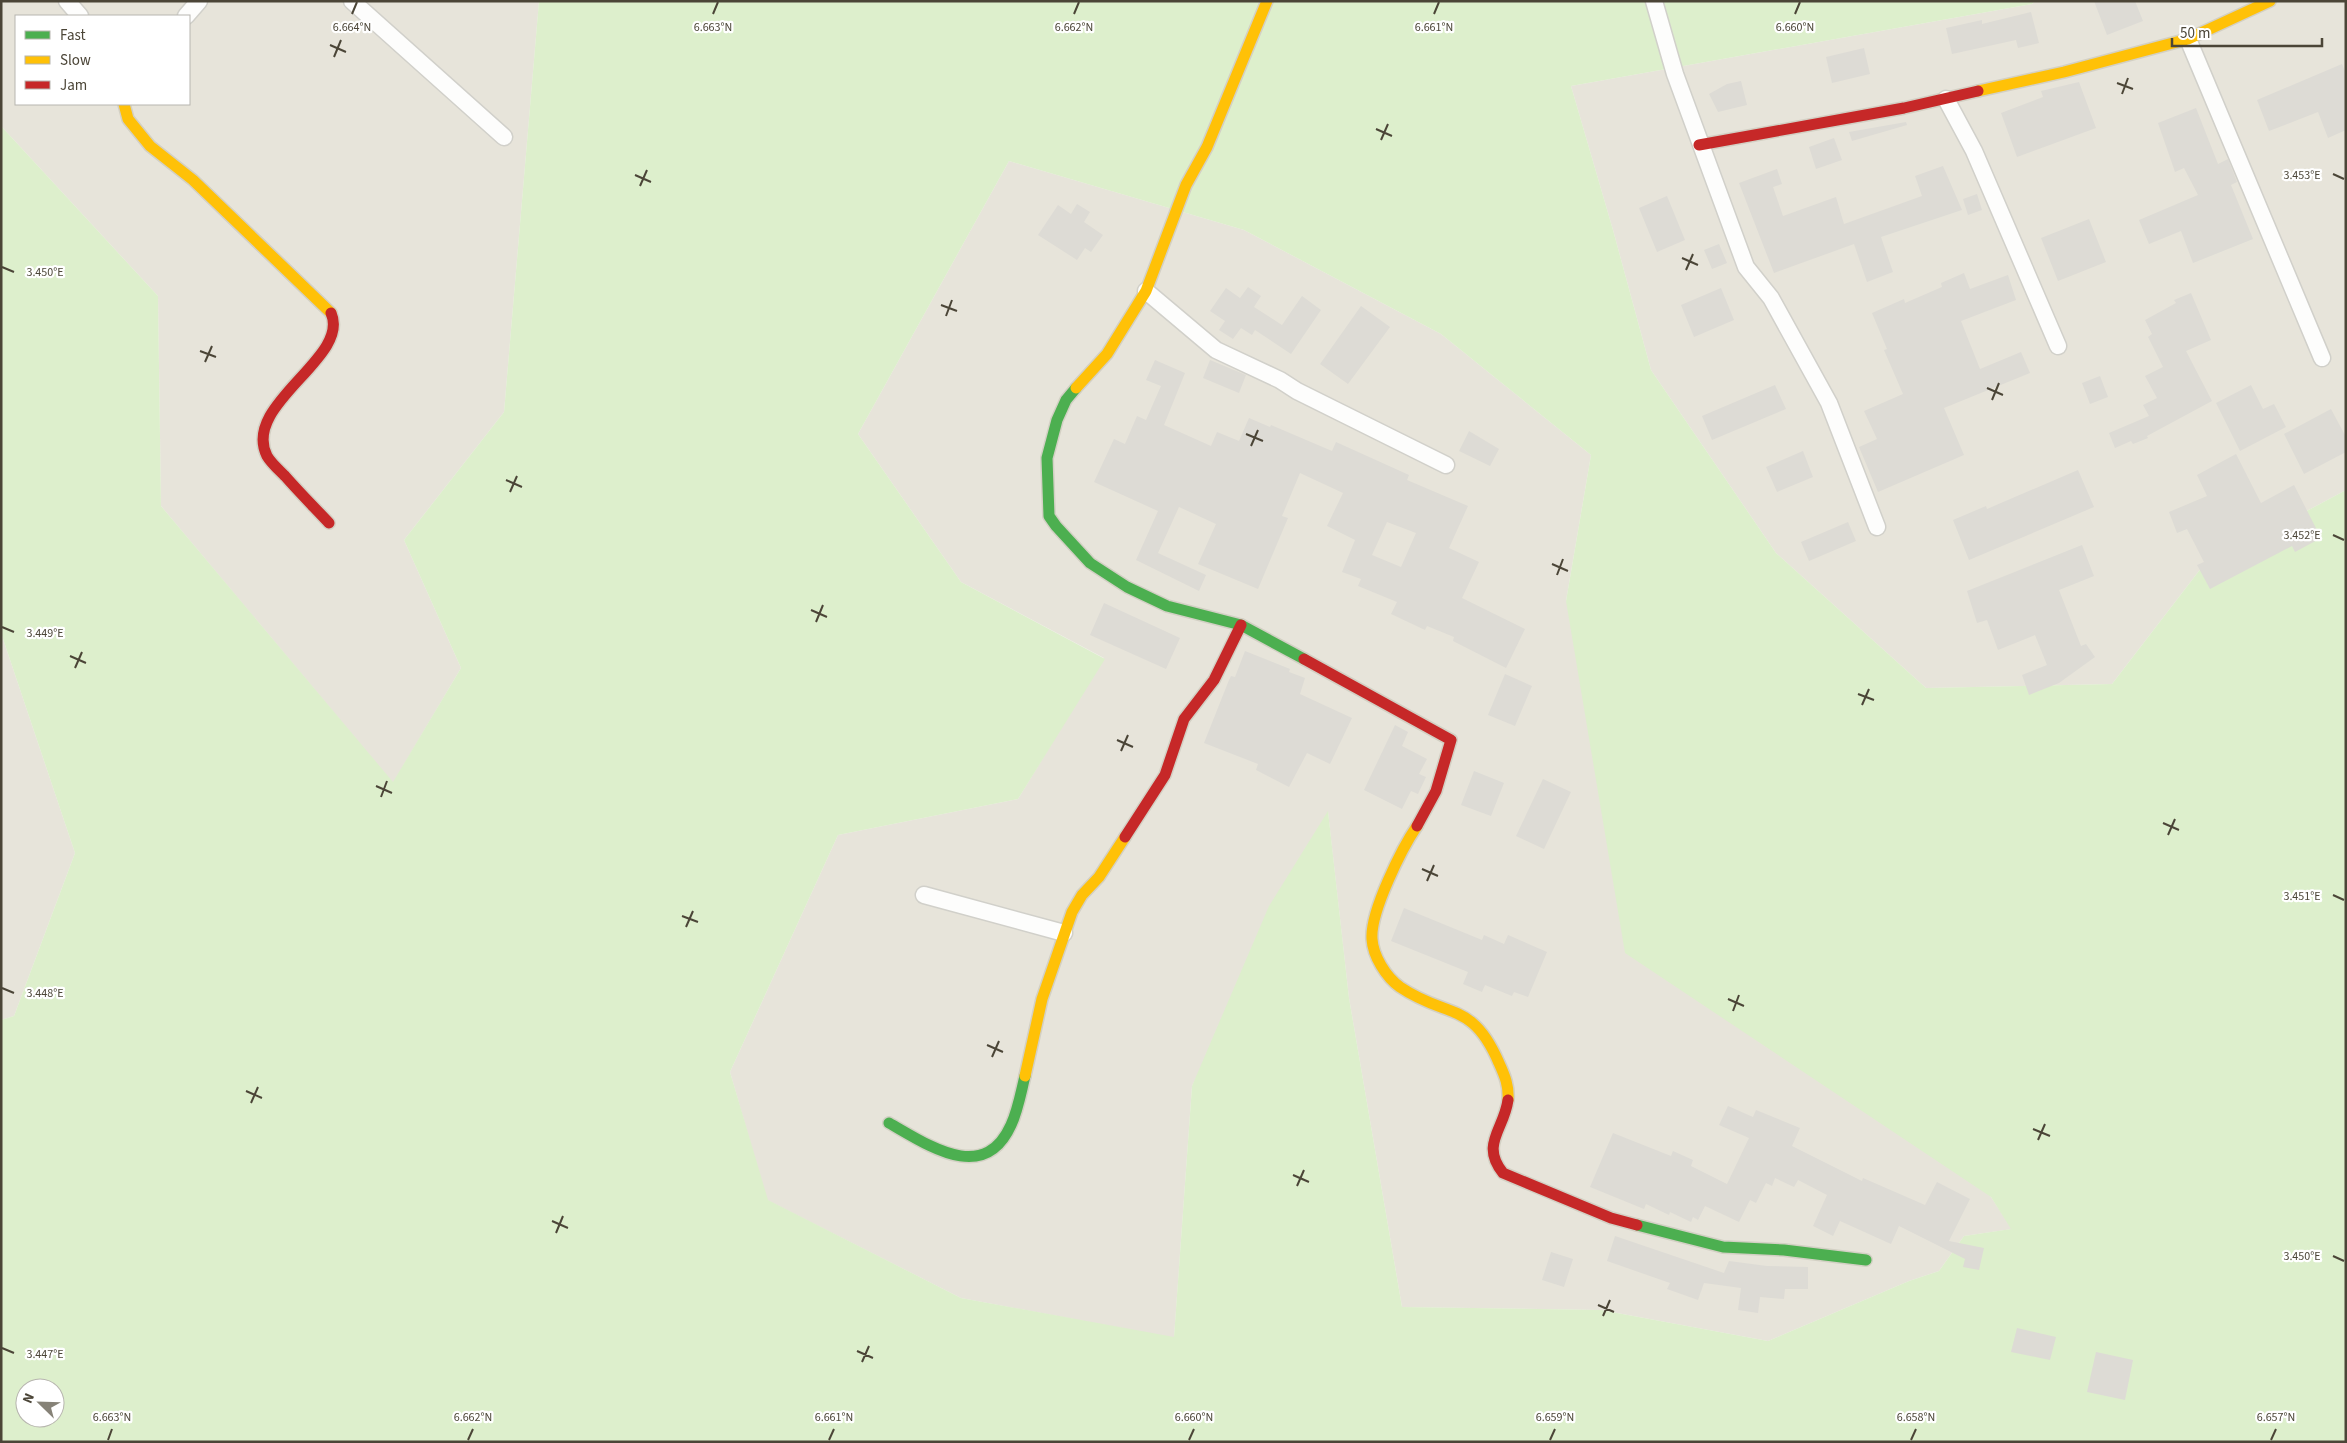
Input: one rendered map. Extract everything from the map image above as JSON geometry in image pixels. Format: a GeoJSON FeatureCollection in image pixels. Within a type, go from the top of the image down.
{"type":"FeatureCollection","features":[{"type":"Feature","properties":{"kind":"street"},"geometry":{"type":"LineString","coordinates":[[66,1],[79,15]]}},
{"type":"Feature","properties":{"kind":"street"},"geometry":{"type":"LineString","coordinates":[[187,15],[199,1]]}},
{"type":"Feature","properties":{"kind":"street"},"geometry":{"type":"LineString","coordinates":[[352,1],[504,137]]}},
{"type":"Feature","properties":{"kind":"street"},"geometry":{"type":"LineString","coordinates":[[1267,1],[1251,34],[1209,142],[1195,173],[1186,185],[1146,291],[1107,354],[1066,400],[1057,420],[1047,458],[1046,499],[1049,516],[1090,563],[1128,587],[1167,606],[1242,625],[1451,740],[1444,774],[1428,808],[1412,834],[1377,911],[1372,939],[1380,962],[1393,982],[1409,993],[1460,1015],[1475,1024],[1485,1034],[1511,1092],[1508,1105],[1493,1140],[1491,1154],[1494,1166],[1503,1173],[1611,1218],[1678,1237],[1723,1247],[1784,1250],[1866,1260]]}},
{"type":"Feature","properties":{"kind":"street"},"geometry":{"type":"LineString","coordinates":[[1654,1],[1675,74],[1699,145],[1746,267],[1771,298],[1829,403],[1877,527]]}},
{"type":"Feature","properties":{"kind":"street"},"geometry":{"type":"LineString","coordinates":[[1699,145],[1946,99],[2064,72],[2188,39],[2270,1]]}},
{"type":"Feature","properties":{"kind":"street"},"geometry":{"type":"LineString","coordinates":[[2188,39],[2322,358]]}},
{"type":"Feature","properties":{"kind":"street"},"geometry":{"type":"LineString","coordinates":[[1946,99],[1974,151],[2058,346]]}},
{"type":"Feature","properties":{"kind":"street"},"geometry":{"type":"LineString","coordinates":[[124,105],[128,119],[150,146],[193,180],[329,309],[335,319],[336,330],[331,342],[276,409],[263,436],[264,449],[268,458],[329,523]]}},
{"type":"Feature","properties":{"kind":"street"},"geometry":{"type":"LineString","coordinates":[[1146,291],[1216,350],[1280,380],[1297,391],[1446,465]]}},
{"type":"Feature","properties":{"kind":"street"},"geometry":{"type":"LineString","coordinates":[[889,1123],[939,1151],[958,1156],[979,1157],[990,1151],[1012,1125],[1028,1066],[1042,1000],[1072,912],[1082,896],[1099,877],[1165,775],[1184,719],[1214,680],[1242,625]]}},
{"type":"Feature","properties":{"kind":"street"},"geometry":{"type":"LineString","coordinates":[[924,895],[1064,933]]}},
{"type":"Feature","properties":{"kind":"shaded area"},"geometry":{"type":"Polygon","coordinates":[[[1,1],[539,1],[504,412],[404,540],[461,668],[393,783],[161,506],[158,296],[1,126],[1,1]]]}},
{"type":"Feature","properties":{"kind":"shaded area"},"geometry":{"type":"Polygon","coordinates":[[[2035,1],[2346,1],[2346,490],[2202,567],[2112,684],[1926,688],[1776,553],[1651,370],[1571,86],[2032,4],[2035,1]]]}},
{"type":"Feature","properties":{"kind":"shaded area"},"geometry":{"type":"Polygon","coordinates":[[[1009,161],[1244,230],[1441,334],[1591,455],[1566,601],[2012,1229],[1964,1236],[1939,1271],[1909,1281],[1768,1341],[1601,1310],[1402,1307],[1349,998],[1328,812],[1192,1086],[1174,1338],[961,1298],[767,1200],[730,1072],[838,835],[1018,799],[1104,658],[961,582],[858,434],[1009,161]]]}},
{"type":"Feature","properties":{"kind":"shaded area"},"geometry":{"type":"Polygon","coordinates":[[[1,633],[75,853],[14,1016],[1,1020],[1,633]]]}},
{"type":"Feature","properties":{"kind":"green space"},"geometry":{"type":"Polygon","coordinates":[[[539,1],[2035,1],[2032,4],[1571,86],[1651,370],[1776,553],[1926,688],[2112,684],[2202,567],[2346,490],[2346,1442],[1,1442],[1,1020],[14,1016],[75,853],[1,633],[1,126],[158,296],[161,506],[393,782],[461,668],[404,540],[504,412],[539,1]],[[1009,161],[858,434],[961,582],[1105,659],[1018,799],[838,835],[730,1072],[768,1200],[961,1298],[1174,1337],[1192,1086],[1269,906],[1328,811],[1349,998],[1402,1307],[1601,1310],[1768,1341],[1909,1281],[1939,1271],[1964,1236],[2011,1229],[1991,1197],[1625,953],[1566,601],[1591,455],[1441,334],[1244,230],[1009,161]]]}},
{"type":"Feature","properties":{"kind":"building"},"geometry":{"type":"Polygon","coordinates":[[[2094,1],[2135,1],[2143,21],[2107,35],[2094,1]]]}},
{"type":"Feature","properties":{"kind":"building"},"geometry":{"type":"Polygon","coordinates":[[[2031,12],[2039,43],[2018,48],[2016,40],[1952,54],[1946,28],[1982,20],[1982,24],[2031,12]]]}},
{"type":"Feature","properties":{"kind":"building"},"geometry":{"type":"Polygon","coordinates":[[[1864,48],[1870,74],[1832,83],[1826,57],[1864,48]]]}},
{"type":"Feature","properties":{"kind":"building"},"geometry":{"type":"Polygon","coordinates":[[[2342,64],[2346,74],[2346,130],[2328,138],[2318,112],[2269,131],[2257,100],[2342,64]]]}},
{"type":"Feature","properties":{"kind":"building"},"geometry":{"type":"Polygon","coordinates":[[[1741,81],[1747,105],[1718,112],[1709,94],[1727,84],[1741,81]]]}},
{"type":"Feature","properties":{"kind":"building"},"geometry":{"type":"Polygon","coordinates":[[[2079,82],[2096,128],[2017,157],[2001,113],[2043,97],[2041,91],[2079,82]]]}},
{"type":"Feature","properties":{"kind":"building"},"geometry":{"type":"Polygon","coordinates":[[[2196,108],[2218,164],[2228,159],[2237,182],[2231,185],[2253,239],[2193,263],[2181,231],[2149,244],[2139,220],[2198,195],[2184,168],[2175,172],[2158,123],[2196,108]]]}},
{"type":"Feature","properties":{"kind":"building"},"geometry":{"type":"Polygon","coordinates":[[[1906,122],[1907,125],[1852,141],[1849,132],[1906,122]]]}},
{"type":"Feature","properties":{"kind":"building"},"geometry":{"type":"Polygon","coordinates":[[[1834,138],[1842,160],[1816,169],[1809,147],[1834,138]]]}},
{"type":"Feature","properties":{"kind":"building"},"geometry":{"type":"Polygon","coordinates":[[[1943,166],[1962,210],[1881,237],[1893,272],[1867,282],[1854,244],[1774,273],[1739,183],[1777,169],[1782,184],[1773,187],[1783,216],[1836,197],[1844,224],[1922,196],[1915,176],[1943,166]]]}},
{"type":"Feature","properties":{"kind":"building"},"geometry":{"type":"Polygon","coordinates":[[[1977,194],[1982,210],[1968,215],[1963,199],[1977,194]]]}},
{"type":"Feature","properties":{"kind":"building"},"geometry":{"type":"Polygon","coordinates":[[[1667,196],[1685,240],[1657,252],[1639,208],[1667,196]]]}},
{"type":"Feature","properties":{"kind":"building"},"geometry":{"type":"Polygon","coordinates":[[[1077,204],[1090,212],[1084,222],[1103,235],[1091,252],[1085,248],[1077,260],[1038,235],[1058,205],[1071,214],[1077,204]]]}},
{"type":"Feature","properties":{"kind":"building"},"geometry":{"type":"Polygon","coordinates":[[[2089,219],[2106,262],[2058,281],[2041,238],[2089,219]]]}},
{"type":"Feature","properties":{"kind":"building"},"geometry":{"type":"Polygon","coordinates":[[[1719,244],[1727,263],[1712,269],[1704,250],[1719,244]]]}},
{"type":"Feature","properties":{"kind":"building"},"geometry":{"type":"Polygon","coordinates":[[[1964,273],[1970,289],[2008,275],[2016,300],[1961,321],[1980,369],[2021,352],[2030,373],[1944,408],[1964,455],[1878,492],[1859,447],[1877,439],[1864,411],[1903,394],[1884,350],[1887,349],[1872,313],[1904,299],[1905,303],[1942,287],[1941,283],[1964,273]]]}},
{"type":"Feature","properties":{"kind":"building"},"geometry":{"type":"Polygon","coordinates":[[[1248,287],[1261,296],[1254,307],[1282,325],[1302,296],[1321,310],[1291,354],[1255,330],[1252,335],[1241,328],[1233,339],[1219,330],[1225,321],[1210,311],[1226,288],[1240,298],[1248,287]]]}},
{"type":"Feature","properties":{"kind":"building"},"geometry":{"type":"Polygon","coordinates":[[[1721,288],[1734,320],[1694,337],[1681,305],[1721,288]]]}},
{"type":"Feature","properties":{"kind":"building"},"geometry":{"type":"Polygon","coordinates":[[[2191,293],[2211,340],[2186,351],[2212,401],[2147,436],[2148,438],[2133,444],[2131,441],[2115,448],[2109,433],[2149,416],[2143,405],[2157,398],[2145,376],[2163,367],[2148,337],[2152,334],[2145,320],[2176,303],[2174,300],[2191,293]]]}},
{"type":"Feature","properties":{"kind":"building"},"geometry":{"type":"Polygon","coordinates":[[[1361,306],[1390,327],[1348,384],[1320,364],[1361,306]]]}},
{"type":"Feature","properties":{"kind":"building"},"geometry":{"type":"Polygon","coordinates":[[[1155,360],[1185,373],[1164,425],[1211,446],[1217,432],[1239,441],[1249,418],[1270,427],[1271,425],[1332,451],[1336,442],[1409,475],[1407,480],[1468,506],[1449,548],[1479,562],[1462,598],[1525,629],[1506,668],[1453,641],[1454,637],[1427,626],[1425,630],[1391,614],[1397,602],[1358,586],[1361,579],[1342,572],[1355,540],[1327,526],[1343,493],[1300,473],[1282,516],[1288,518],[1258,589],[1198,564],[1216,524],[1179,507],[1158,553],[1206,575],[1199,591],[1136,560],[1158,511],[1094,482],[1114,439],[1125,444],[1137,416],[1146,420],[1161,386],[1146,380],[1155,360]],[[1387,522],[1372,555],[1401,567],[1416,533],[1387,522]]]}},
{"type":"Feature","properties":{"kind":"building"},"geometry":{"type":"Polygon","coordinates":[[[1210,360],[1246,375],[1239,393],[1203,378],[1210,360]]]}},
{"type":"Feature","properties":{"kind":"building"},"geometry":{"type":"Polygon","coordinates":[[[2100,376],[2108,397],[2090,404],[2082,383],[2100,376]]]}},
{"type":"Feature","properties":{"kind":"building"},"geometry":{"type":"Polygon","coordinates":[[[1775,385],[1786,409],[1712,440],[1702,416],[1775,385]]]}},
{"type":"Feature","properties":{"kind":"building"},"geometry":{"type":"Polygon","coordinates":[[[2251,385],[2263,409],[2274,404],[2286,427],[2240,451],[2216,403],[2251,385]]]}},
{"type":"Feature","properties":{"kind":"building"},"geometry":{"type":"Polygon","coordinates":[[[2331,409],[2346,437],[2346,452],[2304,474],[2284,434],[2331,409]]]}},
{"type":"Feature","properties":{"kind":"building"},"geometry":{"type":"Polygon","coordinates":[[[1469,431],[1499,449],[1490,466],[1459,451],[1469,431]]]}},
{"type":"Feature","properties":{"kind":"building"},"geometry":{"type":"Polygon","coordinates":[[[1803,451],[1813,477],[1777,492],[1766,467],[1803,451]]]}},
{"type":"Feature","properties":{"kind":"building"},"geometry":{"type":"Polygon","coordinates":[[[2236,454],[2261,503],[2294,485],[2321,538],[2295,552],[2292,546],[2210,589],[2197,565],[2204,562],[2187,529],[2177,533],[2169,512],[2207,496],[2197,475],[2236,454]]]}},
{"type":"Feature","properties":{"kind":"building"},"geometry":{"type":"Polygon","coordinates":[[[2078,470],[2094,507],[1969,560],[1953,520],[1986,506],[1987,509],[2078,470]]]}},
{"type":"Feature","properties":{"kind":"building"},"geometry":{"type":"Polygon","coordinates":[[[1848,522],[1856,541],[1809,561],[1801,542],[1848,522]]]}},
{"type":"Feature","properties":{"kind":"building"},"geometry":{"type":"Polygon","coordinates":[[[2082,545],[2094,576],[2059,590],[2081,646],[2086,644],[2095,657],[2059,683],[2029,695],[2022,675],[2047,665],[2035,635],[1998,650],[1987,620],[1977,623],[1967,591],[2082,545]]]}},
{"type":"Feature","properties":{"kind":"building"},"geometry":{"type":"Polygon","coordinates":[[[1104,603],[1180,638],[1166,669],[1090,635],[1104,603]]]}},
{"type":"Feature","properties":{"kind":"building"},"geometry":{"type":"Polygon","coordinates":[[[1245,651],[1290,669],[1289,672],[1305,678],[1300,694],[1352,718],[1330,764],[1307,753],[1289,787],[1256,770],[1258,764],[1204,743],[1229,680],[1231,676],[1235,677],[1245,651]]]}},
{"type":"Feature","properties":{"kind":"building"},"geometry":{"type":"Polygon","coordinates":[[[1505,674],[1532,686],[1515,726],[1488,715],[1505,674]]]}},
{"type":"Feature","properties":{"kind":"building"},"geometry":{"type":"Polygon","coordinates":[[[1395,725],[1408,732],[1402,746],[1427,759],[1419,774],[1426,777],[1418,794],[1411,791],[1402,809],[1364,790],[1395,725]]]}},
{"type":"Feature","properties":{"kind":"building"},"geometry":{"type":"Polygon","coordinates":[[[1474,771],[1504,783],[1491,816],[1461,805],[1474,771]]]}},
{"type":"Feature","properties":{"kind":"building"},"geometry":{"type":"Polygon","coordinates":[[[1543,779],[1571,792],[1544,849],[1516,836],[1543,779]]]}},
{"type":"Feature","properties":{"kind":"building"},"geometry":{"type":"Polygon","coordinates":[[[1404,908],[1482,940],[1484,935],[1504,944],[1508,935],[1547,952],[1528,997],[1514,992],[1512,996],[1485,985],[1482,992],[1463,984],[1468,972],[1391,941],[1404,908]]]}},
{"type":"Feature","properties":{"kind":"building"},"geometry":{"type":"Polygon","coordinates":[[[1728,1106],[1753,1117],[1756,1110],[1800,1128],[1792,1146],[1862,1181],[1863,1178],[1925,1205],[1937,1182],[1970,1199],[1949,1241],[1984,1248],[1979,1270],[1963,1267],[1965,1259],[1899,1226],[1891,1244],[1840,1221],[1833,1236],[1813,1226],[1827,1195],[1798,1180],[1794,1187],[1775,1178],[1772,1186],[1766,1183],[1756,1203],[1750,1200],[1739,1222],[1705,1206],[1698,1220],[1693,1217],[1691,1222],[1670,1212],[1669,1215],[1646,1204],[1644,1209],[1590,1187],[1613,1133],[1671,1156],[1673,1151],[1693,1160],[1691,1166],[1727,1184],[1749,1138],[1719,1125],[1728,1106]]]}},
{"type":"Feature","properties":{"kind":"building"},"geometry":{"type":"Polygon","coordinates":[[[1615,1236],[1724,1273],[1729,1261],[1767,1266],[1808,1267],[1808,1289],[1785,1289],[1784,1299],[1760,1297],[1758,1313],[1738,1310],[1741,1288],[1704,1283],[1698,1300],[1667,1289],[1670,1283],[1607,1261],[1615,1236]]]}},
{"type":"Feature","properties":{"kind":"building"},"geometry":{"type":"Polygon","coordinates":[[[1551,1252],[1573,1259],[1564,1287],[1542,1280],[1551,1252]]]}},
{"type":"Feature","properties":{"kind":"building"},"geometry":{"type":"Polygon","coordinates":[[[2017,1328],[2056,1337],[2050,1360],[2011,1352],[2017,1328]]]}},
{"type":"Feature","properties":{"kind":"building"},"geometry":{"type":"Polygon","coordinates":[[[2096,1352],[2133,1360],[2125,1400],[2087,1392],[2096,1352]]]}},
{"type":"Feature","properties":{"kind":"traffic: fast"},"geometry":{"type":"LineString","coordinates":[[1076,388],[1066,400],[1057,420],[1047,458],[1049,516],[1056,526],[1090,563],[1127,587],[1167,606],[1241,625],[1304,659]]}},
{"type":"Feature","properties":{"kind":"traffic: fast"},"geometry":{"type":"LineString","coordinates":[[889,1123],[921,1141],[954,1155],[971,1157],[986,1153],[1000,1143],[1011,1125],[1025,1076]]}},
{"type":"Feature","properties":{"kind":"traffic: fast"},"geometry":{"type":"LineString","coordinates":[[1637,1225],[1723,1247],[1784,1250],[1866,1260]]}},
{"type":"Feature","properties":{"kind":"traffic: slow"},"geometry":{"type":"LineString","coordinates":[[1076,388],[1107,354],[1146,291],[1186,185],[1207,147],[1267,1]]}},
{"type":"Feature","properties":{"kind":"traffic: slow"},"geometry":{"type":"LineString","coordinates":[[1978,91],[2064,72],[2188,39],[2270,1]]}},
{"type":"Feature","properties":{"kind":"traffic: slow"},"geometry":{"type":"LineString","coordinates":[[124,105],[128,119],[150,146],[193,180],[331,313]]}},
{"type":"Feature","properties":{"kind":"traffic: slow"},"geometry":{"type":"LineString","coordinates":[[1417,826],[1403,849],[1381,897],[1373,927],[1373,946],[1385,972],[1400,987],[1431,1004],[1457,1013],[1479,1029],[1489,1043],[1503,1072],[1508,1100]]}},
{"type":"Feature","properties":{"kind":"traffic: slow"},"geometry":{"type":"LineString","coordinates":[[1025,1076],[1042,999],[1072,912],[1082,895],[1099,877],[1125,837]]}},
{"type":"Feature","properties":{"kind":"traffic: jam"},"geometry":{"type":"LineString","coordinates":[[1699,145],[1904,108],[1978,91]]}},
{"type":"Feature","properties":{"kind":"traffic: jam"},"geometry":{"type":"LineString","coordinates":[[329,523],[267,456],[263,437],[269,418],[281,400],[326,347],[333,330],[331,313]]}},
{"type":"Feature","properties":{"kind":"traffic: jam"},"geometry":{"type":"LineString","coordinates":[[1125,837],[1165,775],[1184,719],[1214,680],[1241,625]]}},
{"type":"Feature","properties":{"kind":"traffic: jam"},"geometry":{"type":"LineString","coordinates":[[1304,659],[1451,740],[1436,791],[1417,826]]}},
{"type":"Feature","properties":{"kind":"traffic: jam"},"geometry":{"type":"LineString","coordinates":[[1508,1100],[1506,1111],[1493,1145],[1496,1163],[1503,1173],[1611,1218],[1637,1225]]}}]}
